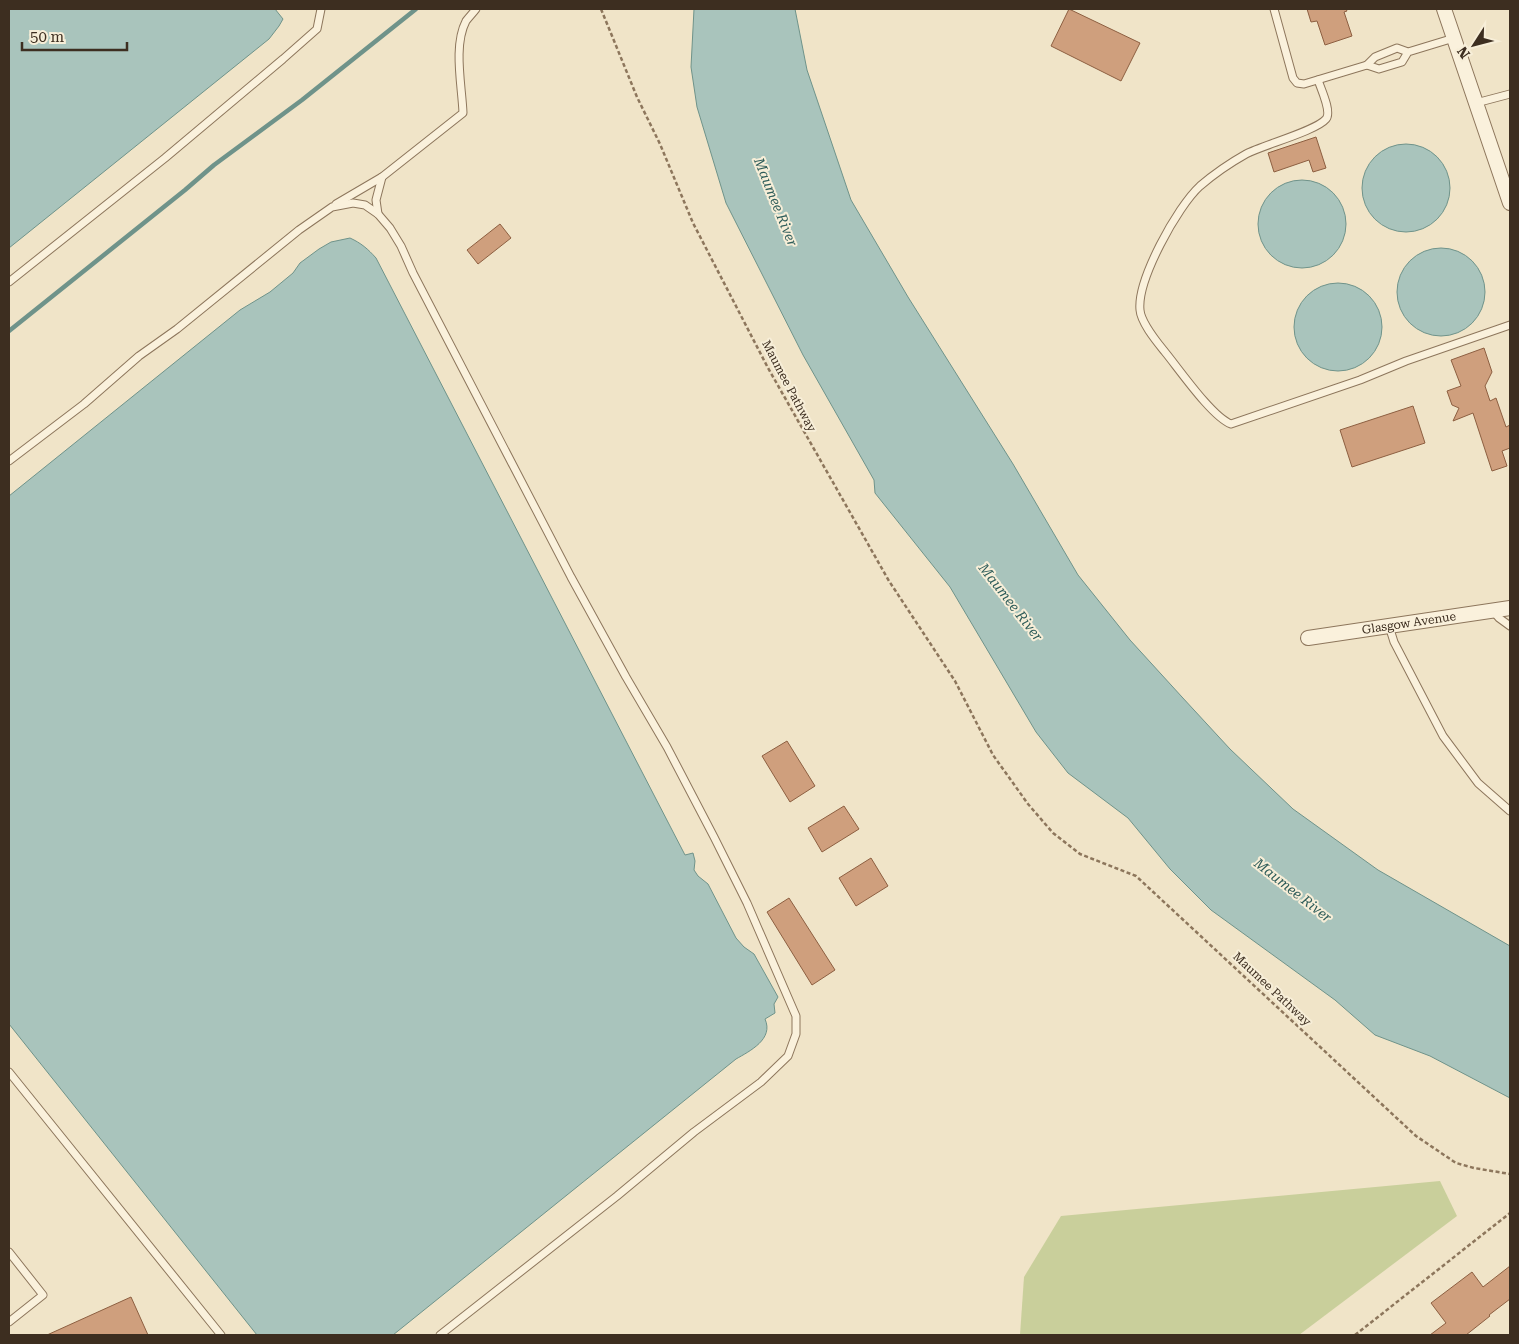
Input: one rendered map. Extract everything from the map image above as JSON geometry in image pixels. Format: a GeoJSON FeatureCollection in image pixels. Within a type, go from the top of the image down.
{"type":"FeatureCollection","features":[{"type":"Feature","properties":{"kind":"street"},"geometry":{"type":"LineString","coordinates":[[1444,9],[1510,202]]}},
{"type":"Feature","properties":{"kind":"street","name":"Glasgow Avenue"},"geometry":{"type":"LineString","coordinates":[[1308,638],[1510,608]]}},
{"type":"Feature","properties":{"kind":"lane"},"geometry":{"type":"LineString","coordinates":[[9,282],[165,158],[317,28],[321,9]]}},
{"type":"Feature","properties":{"kind":"lane"},"geometry":{"type":"LineString","coordinates":[[9,461],[84,404],[139,356],[178,329],[299,230],[332,207],[382,177],[463,113],[460,39],[466,21],[476,9]]}},
{"type":"Feature","properties":{"kind":"lane"},"geometry":{"type":"LineString","coordinates":[[1274,9],[1293,78],[1297,83],[1304,84],[1367,65],[1375,57],[1397,48],[1408,52],[1454,38]]}},
{"type":"Feature","properties":{"kind":"lane"},"geometry":{"type":"LineString","coordinates":[[1367,65],[1379,69],[1402,62],[1408,52]]}},
{"type":"Feature","properties":{"kind":"lane"},"geometry":{"type":"LineString","coordinates":[[1318,80],[1329,112],[1326,119],[1315,126],[1247,154],[1225,167],[1199,187],[1180,211],[1154,258],[1141,292],[1140,312],[1150,332],[1193,387],[1224,422],[1231,424],[1360,380],[1406,361],[1510,325]]}},
{"type":"Feature","properties":{"kind":"lane"},"geometry":{"type":"LineString","coordinates":[[1476,103],[1510,94]]}},
{"type":"Feature","properties":{"kind":"lane"},"geometry":{"type":"LineString","coordinates":[[378,214],[376,200],[382,177]]}},
{"type":"Feature","properties":{"kind":"lane"},"geometry":{"type":"LineString","coordinates":[[332,207],[354,203],[365,205],[378,214],[390,228],[401,246],[413,273],[571,577],[646,714],[667,747],[714,837],[747,903],[796,1016],[796,1034],[788,1056],[761,1082],[694,1132],[617,1196],[440,1335]]}},
{"type":"Feature","properties":{"kind":"lane"},"geometry":{"type":"LineString","coordinates":[[1492,611],[1510,626]]}},
{"type":"Feature","properties":{"kind":"lane"},"geometry":{"type":"LineString","coordinates":[[1389,626],[1394,642],[1443,736],[1478,782],[1510,811]]}},
{"type":"Feature","properties":{"kind":"lane"},"geometry":{"type":"LineString","coordinates":[[9,1072],[221,1335]]}},
{"type":"Feature","properties":{"kind":"lane"},"geometry":{"type":"LineString","coordinates":[[9,1252],[42,1295],[9,1322]]}},
{"type":"Feature","properties":{"kind":"path","name":"Maumee Pathway"},"geometry":{"type":"LineString","coordinates":[[601,9],[637,97],[660,144],[693,222],[768,368],[889,581],[955,682],[993,755],[1028,804],[1053,833],[1080,854],[1136,876],[1416,1136],[1456,1163],[1510,1174]]}},
{"type":"Feature","properties":{"kind":"path"},"geometry":{"type":"LineString","coordinates":[[1355,1335],[1510,1213]]}},
{"type":"Feature","properties":{"kind":"green space"},"geometry":{"type":"Polygon","coordinates":[[[1440,1181],[1457,1216],[1299,1335],[1020,1335],[1024,1277],[1061,1216],[1440,1181]]]}},
{"type":"Feature","properties":{"kind":"water"},"geometry":{"type":"Polygon","coordinates":[[[9,9],[275,9],[283,19],[269,39],[9,248],[9,9]]]}},
{"type":"Feature","properties":{"kind":"water","name":"Maumee River"},"geometry":{"type":"Polygon","coordinates":[[[694,9],[795,9],[807,70],[851,200],[908,297],[1013,464],[1078,575],[1130,640],[1230,749],[1293,809],[1378,870],[1510,946],[1510,1098],[1430,1056],[1375,1035],[1335,1000],[1211,910],[1170,869],[1128,818],[1068,773],[1036,732],[950,587],[875,493],[874,480],[803,355],[726,203],[697,107],[691,67],[694,9]]]}},
{"type":"Feature","properties":{"kind":"water"},"geometry":{"type":"Polygon","coordinates":[[[1406,144],[1423,147],[1437,157],[1447,171],[1450,188],[1447,205],[1437,219],[1423,229],[1406,232],[1389,229],[1375,219],[1365,205],[1362,188],[1365,171],[1375,157],[1389,147],[1406,144]]]}},
{"type":"Feature","properties":{"kind":"water"},"geometry":{"type":"Polygon","coordinates":[[[1302,180],[1319,183],[1333,193],[1343,207],[1346,224],[1343,241],[1333,255],[1319,265],[1302,268],[1285,265],[1271,255],[1261,241],[1258,224],[1261,207],[1271,193],[1285,183],[1302,180]]]}},
{"type":"Feature","properties":{"kind":"water"},"geometry":{"type":"Polygon","coordinates":[[[350,238],[364,246],[376,258],[685,855],[693,853],[695,861],[694,870],[708,884],[736,938],[754,954],[778,997],[774,1004],[775,1013],[765,1019],[766,1033],[759,1044],[736,1059],[393,1335],[257,1335],[9,1024],[9,496],[240,310],[270,292],[293,273],[300,263],[331,242],[350,238]]]}},
{"type":"Feature","properties":{"kind":"water"},"geometry":{"type":"Polygon","coordinates":[[[1441,248],[1458,251],[1472,261],[1482,275],[1485,292],[1482,309],[1472,323],[1458,333],[1441,336],[1424,333],[1410,323],[1400,309],[1397,292],[1400,275],[1410,261],[1424,251],[1441,248]]]}},
{"type":"Feature","properties":{"kind":"water"},"geometry":{"type":"Polygon","coordinates":[[[1338,283],[1355,286],[1369,296],[1379,310],[1382,327],[1379,344],[1369,358],[1355,368],[1338,371],[1321,368],[1307,358],[1297,344],[1294,327],[1297,310],[1307,296],[1321,286],[1338,283]]]}},
{"type":"Feature","properties":{"kind":"building"},"geometry":{"type":"Polygon","coordinates":[[[1069,9],[1140,43],[1121,81],[1051,46],[1069,9]]]}},
{"type":"Feature","properties":{"kind":"building"},"geometry":{"type":"Polygon","coordinates":[[[1307,9],[1346,9],[1347,11],[1344,12],[1352,36],[1325,45],[1317,21],[1311,22],[1307,9]]]}},
{"type":"Feature","properties":{"kind":"building"},"geometry":{"type":"Polygon","coordinates":[[[1316,137],[1326,168],[1313,172],[1309,160],[1274,172],[1268,153],[1316,137]]]}},
{"type":"Feature","properties":{"kind":"building"},"geometry":{"type":"Polygon","coordinates":[[[500,224],[511,238],[478,264],[467,250],[500,224]]]}},
{"type":"Feature","properties":{"kind":"building"},"geometry":{"type":"Polygon","coordinates":[[[1484,348],[1492,372],[1485,386],[1490,401],[1496,398],[1506,427],[1510,425],[1510,448],[1502,451],[1507,466],[1492,471],[1473,413],[1453,421],[1459,408],[1452,405],[1447,391],[1461,386],[1451,360],[1484,348]]]}},
{"type":"Feature","properties":{"kind":"building"},"geometry":{"type":"Polygon","coordinates":[[[1413,406],[1425,443],[1352,467],[1340,430],[1413,406]]]}},
{"type":"Feature","properties":{"kind":"building"},"geometry":{"type":"Polygon","coordinates":[[[787,741],[815,786],[790,802],[762,756],[787,741]]]}},
{"type":"Feature","properties":{"kind":"building"},"geometry":{"type":"Polygon","coordinates":[[[844,806],[859,829],[822,852],[808,828],[844,806]]]}},
{"type":"Feature","properties":{"kind":"building"},"geometry":{"type":"Polygon","coordinates":[[[871,858],[888,886],[856,906],[839,878],[871,858]]]}},
{"type":"Feature","properties":{"kind":"building"},"geometry":{"type":"Polygon","coordinates":[[[789,898],[835,970],[812,985],[767,912],[789,898]]]}},
{"type":"Feature","properties":{"kind":"building"},"geometry":{"type":"Polygon","coordinates":[[[1510,1266],[1510,1299],[1466,1335],[1430,1335],[1446,1323],[1431,1303],[1472,1272],[1483,1287],[1510,1266]]]}},
{"type":"Feature","properties":{"kind":"building"},"geometry":{"type":"Polygon","coordinates":[[[131,1297],[148,1335],[47,1335],[131,1297]]]}},
{"type":"Feature","properties":{"kind":"waterway"},"geometry":{"type":"LineString","coordinates":[[9,331],[214,165],[302,100],[416,9]]}}]}
